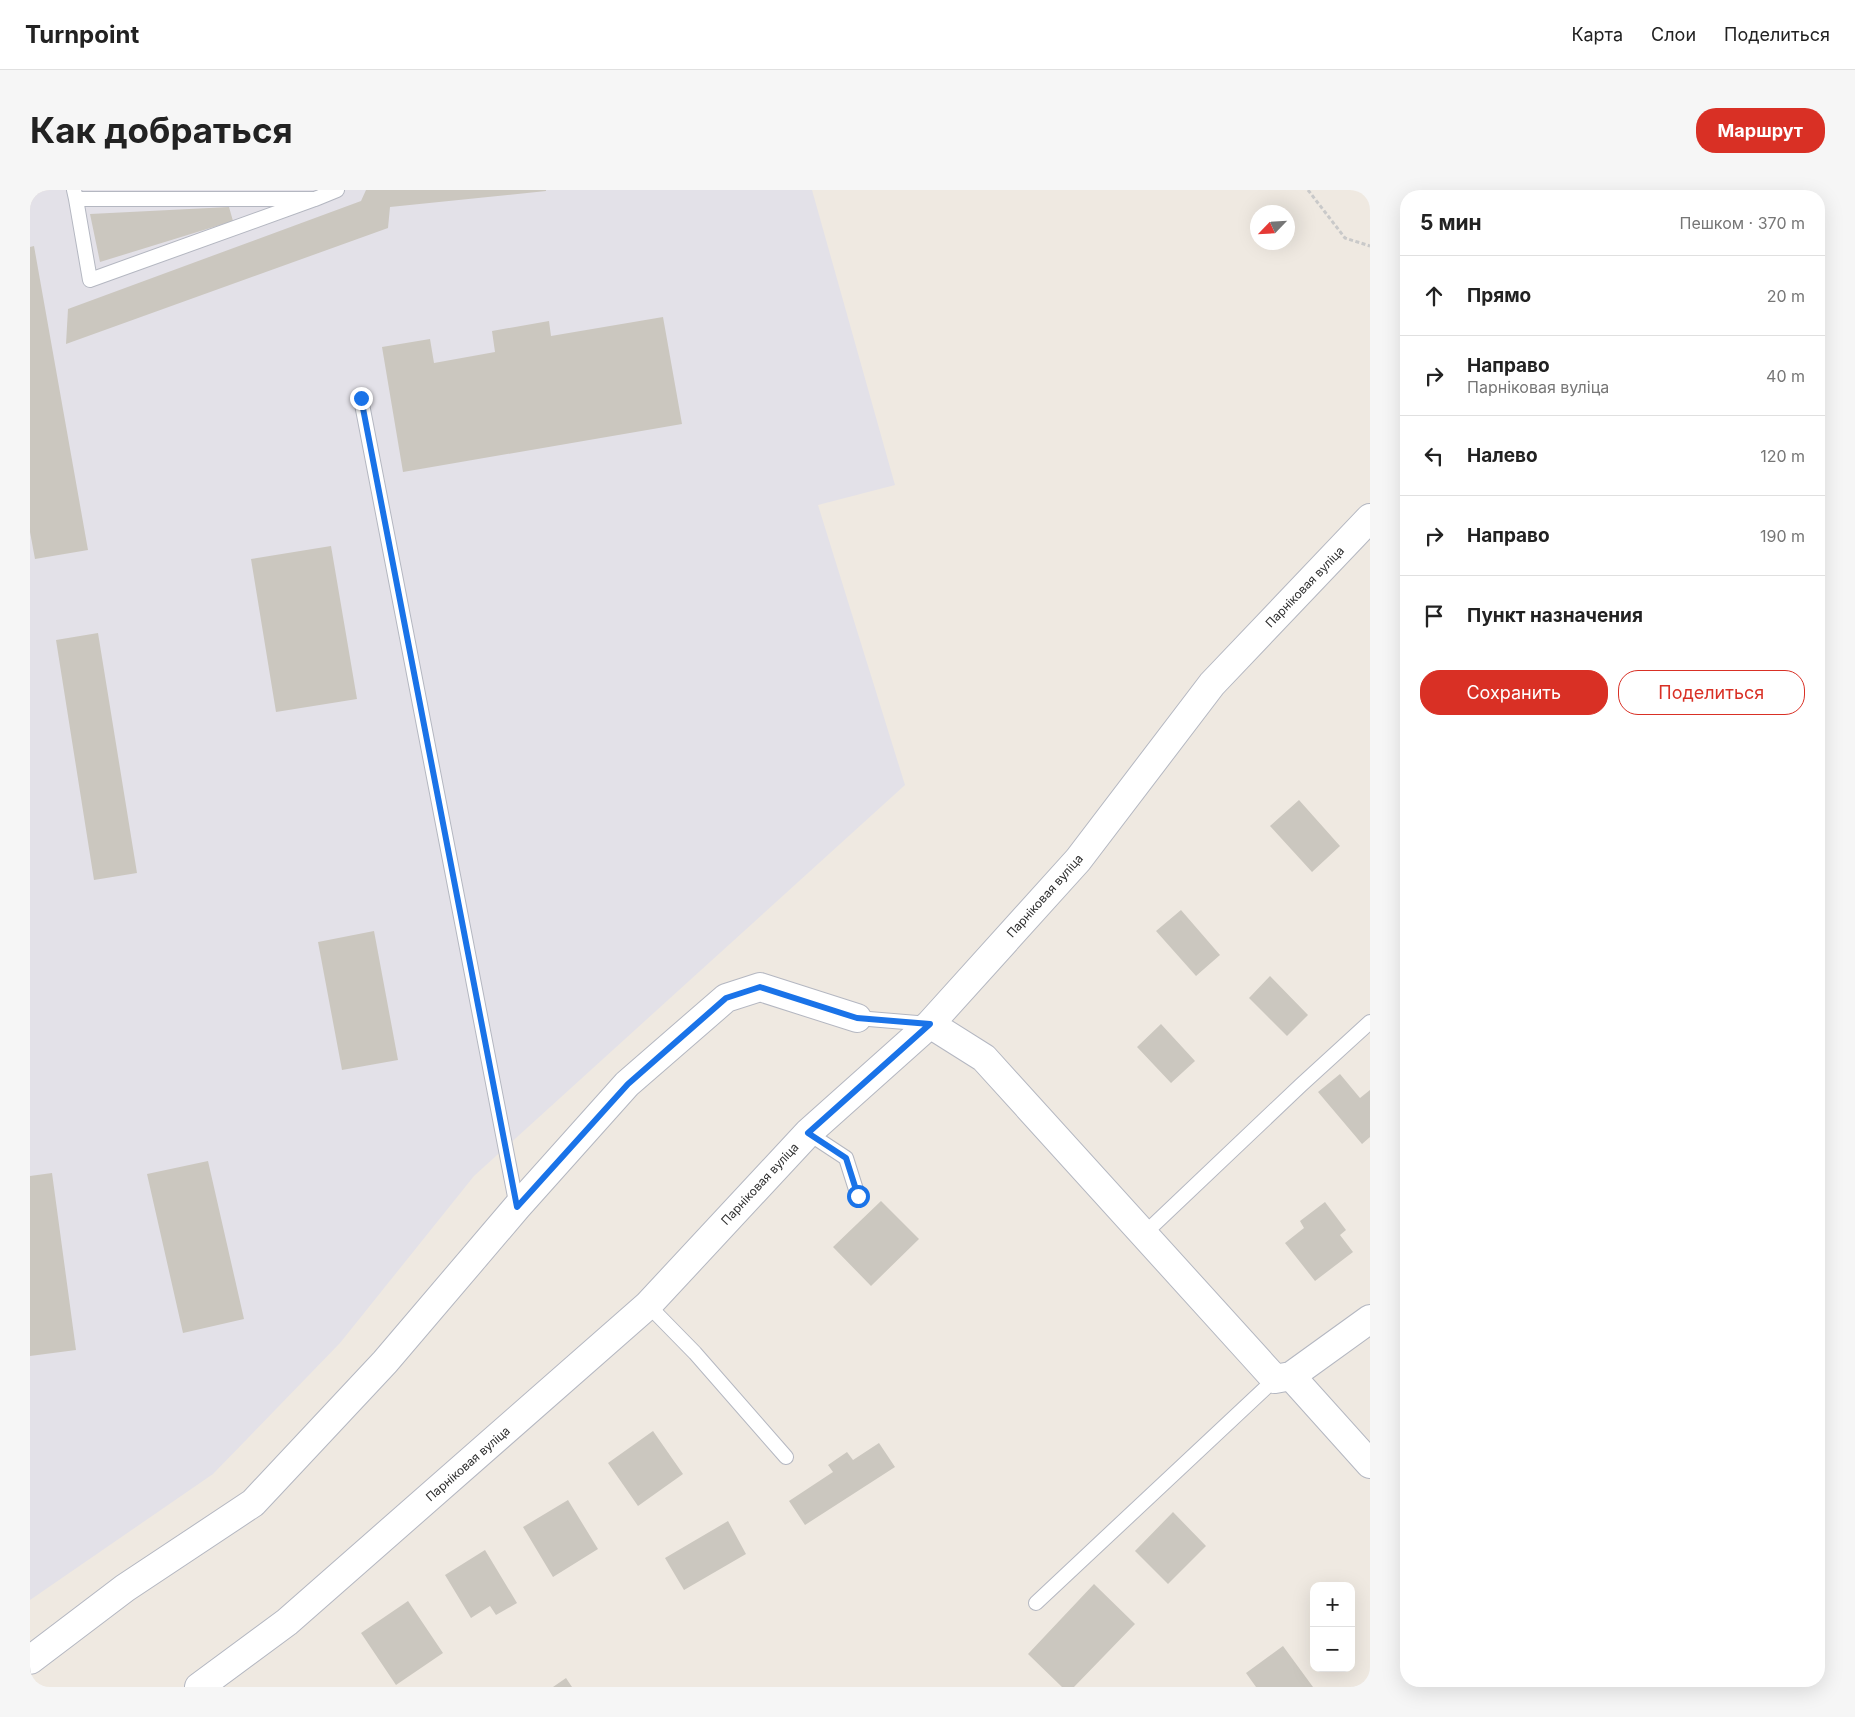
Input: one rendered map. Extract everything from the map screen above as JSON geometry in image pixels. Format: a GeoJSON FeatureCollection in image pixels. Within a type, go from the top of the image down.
{"type":"FeatureCollection","features":[{"type":"Feature","properties":{"kind":"street","name":"Парніковая вуліца"},"geometry":{"type":"LineString","coordinates":[[199,1687],[287,1622],[648,1305],[808,1133],[930,1024],[1078,860],[1212,684],[1370,518]]}},
{"type":"Feature","properties":{"kind":"street"},"geometry":{"type":"LineString","coordinates":[[30,1660],[125,1588],[253,1504],[385,1362],[517,1207],[628,1084],[726,998],[760,987],[857,1018]]}},
{"type":"Feature","properties":{"kind":"street"},"geometry":{"type":"LineString","coordinates":[[930,1024],[984,1058],[1144,1234],[1283,1378],[1370,1464]]}},
{"type":"Feature","properties":{"kind":"street"},"geometry":{"type":"LineString","coordinates":[[1283,1378],[1370,1319]]}},
{"type":"Feature","properties":{"kind":"lane"},"geometry":{"type":"LineString","coordinates":[[315,199],[75,194],[90,280],[315,199],[337,190]]}},
{"type":"Feature","properties":{"kind":"lane"},"geometry":{"type":"LineString","coordinates":[[361,398],[517,1207]]}},
{"type":"Feature","properties":{"kind":"lane"},"geometry":{"type":"LineString","coordinates":[[857,1018],[930,1024]]}},
{"type":"Feature","properties":{"kind":"lane"},"geometry":{"type":"LineString","coordinates":[[1144,1234],[1370,1022]]}},
{"type":"Feature","properties":{"kind":"lane"},"geometry":{"type":"LineString","coordinates":[[808,1133],[846,1158],[858,1196]]}},
{"type":"Feature","properties":{"kind":"lane"},"geometry":{"type":"LineString","coordinates":[[648,1305],[695,1353],[786,1457]]}},
{"type":"Feature","properties":{"kind":"lane"},"geometry":{"type":"LineString","coordinates":[[1036,1604],[1283,1378]]}},
{"type":"Feature","properties":{"kind":"path"},"geometry":{"type":"LineString","coordinates":[[1308,190],[1345,238],[1370,246]]}},
{"type":"Feature","properties":{"kind":"shaded area"},"geometry":{"type":"Polygon","coordinates":[[[30,190],[812,190],[895,485],[818,505],[905,785],[474,1176],[340,1343],[213,1474],[30,1600],[30,190]]]}},
{"type":"Feature","properties":{"kind":"building"},"geometry":{"type":"Polygon","coordinates":[[[366,190],[546,191],[390,207],[388,228],[66,344],[68,309],[361,201],[366,190]]]}},
{"type":"Feature","properties":{"kind":"building"},"geometry":{"type":"Polygon","coordinates":[[[229,207],[233,221],[100,262],[90,214],[229,207]]]}},
{"type":"Feature","properties":{"kind":"building"},"geometry":{"type":"Polygon","coordinates":[[[34,246],[88,550],[35,559],[30,532],[30,247],[34,246]]]}},
{"type":"Feature","properties":{"kind":"building"},"geometry":{"type":"Polygon","coordinates":[[[663,317],[682,424],[403,472],[382,347],[430,339],[434,363],[495,352],[492,331],[549,321],[551,336],[663,317]]]}},
{"type":"Feature","properties":{"kind":"building"},"geometry":{"type":"Polygon","coordinates":[[[331,546],[357,699],[276,712],[251,559],[331,546]]]}},
{"type":"Feature","properties":{"kind":"building"},"geometry":{"type":"Polygon","coordinates":[[[98,633],[137,873],[94,880],[56,640],[98,633]]]}},
{"type":"Feature","properties":{"kind":"building"},"geometry":{"type":"Polygon","coordinates":[[[1299,800],[1340,846],[1312,872],[1270,826],[1299,800]]]}},
{"type":"Feature","properties":{"kind":"building"},"geometry":{"type":"Polygon","coordinates":[[[1181,910],[1220,955],[1196,976],[1156,931],[1181,910]]]}},
{"type":"Feature","properties":{"kind":"building"},"geometry":{"type":"Polygon","coordinates":[[[374,931],[398,1060],[342,1070],[318,942],[374,931]]]}},
{"type":"Feature","properties":{"kind":"building"},"geometry":{"type":"Polygon","coordinates":[[[1270,976],[1308,1015],[1287,1036],[1249,998],[1270,976]]]}},
{"type":"Feature","properties":{"kind":"building"},"geometry":{"type":"Polygon","coordinates":[[[1161,1024],[1195,1061],[1171,1083],[1137,1047],[1161,1024]]]}},
{"type":"Feature","properties":{"kind":"building"},"geometry":{"type":"Polygon","coordinates":[[[1340,1074],[1360,1098],[1370,1090],[1370,1137],[1362,1144],[1318,1092],[1340,1074]]]}},
{"type":"Feature","properties":{"kind":"building"},"geometry":{"type":"Polygon","coordinates":[[[208,1161],[244,1319],[183,1333],[147,1174],[208,1161]]]}},
{"type":"Feature","properties":{"kind":"building"},"geometry":{"type":"Polygon","coordinates":[[[52,1173],[76,1350],[30,1356],[30,1176],[52,1173]]]}},
{"type":"Feature","properties":{"kind":"building"},"geometry":{"type":"Polygon","coordinates":[[[881,1201],[919,1239],[871,1286],[833,1247],[881,1201]]]}},
{"type":"Feature","properties":{"kind":"building"},"geometry":{"type":"Polygon","coordinates":[[[1325,1202],[1346,1230],[1340,1235],[1353,1252],[1315,1281],[1285,1243],[1304,1228],[1300,1221],[1325,1202]]]}},
{"type":"Feature","properties":{"kind":"building"},"geometry":{"type":"Polygon","coordinates":[[[653,1431],[683,1474],[638,1506],[608,1463],[653,1431]]]}},
{"type":"Feature","properties":{"kind":"building"},"geometry":{"type":"Polygon","coordinates":[[[879,1443],[895,1467],[805,1525],[789,1501],[833,1472],[828,1465],[847,1452],[853,1460],[879,1443]]]}},
{"type":"Feature","properties":{"kind":"building"},"geometry":{"type":"Polygon","coordinates":[[[568,1500],[598,1549],[553,1577],[523,1527],[568,1500]]]}},
{"type":"Feature","properties":{"kind":"building"},"geometry":{"type":"Polygon","coordinates":[[[1173,1512],[1206,1546],[1168,1584],[1135,1551],[1173,1512]]]}},
{"type":"Feature","properties":{"kind":"building"},"geometry":{"type":"Polygon","coordinates":[[[728,1521],[746,1554],[684,1590],[665,1558],[728,1521]]]}},
{"type":"Feature","properties":{"kind":"building"},"geometry":{"type":"Polygon","coordinates":[[[485,1550],[517,1603],[496,1615],[490,1606],[471,1618],[445,1575],[485,1550]]]}},
{"type":"Feature","properties":{"kind":"building"},"geometry":{"type":"Polygon","coordinates":[[[1094,1584],[1135,1624],[1074,1687],[1062,1687],[1028,1654],[1094,1584]]]}},
{"type":"Feature","properties":{"kind":"building"},"geometry":{"type":"Polygon","coordinates":[[[408,1601],[443,1653],[396,1685],[361,1633],[408,1601]]]}},
{"type":"Feature","properties":{"kind":"building"},"geometry":{"type":"Polygon","coordinates":[[[1283,1646],[1313,1687],[1256,1687],[1246,1673],[1283,1646]]]}},
{"type":"Feature","properties":{"kind":"building"},"geometry":{"type":"Polygon","coordinates":[[[566,1678],[572,1687],[553,1687],[566,1678]]]}},
{"type":"Feature","properties":{"kind":"route"},"geometry":{"type":"LineString","coordinates":[[361,398],[517,1207],[628,1084],[726,998],[760,987],[857,1018],[930,1024],[808,1133],[846,1158],[858,1196]]}}]}
